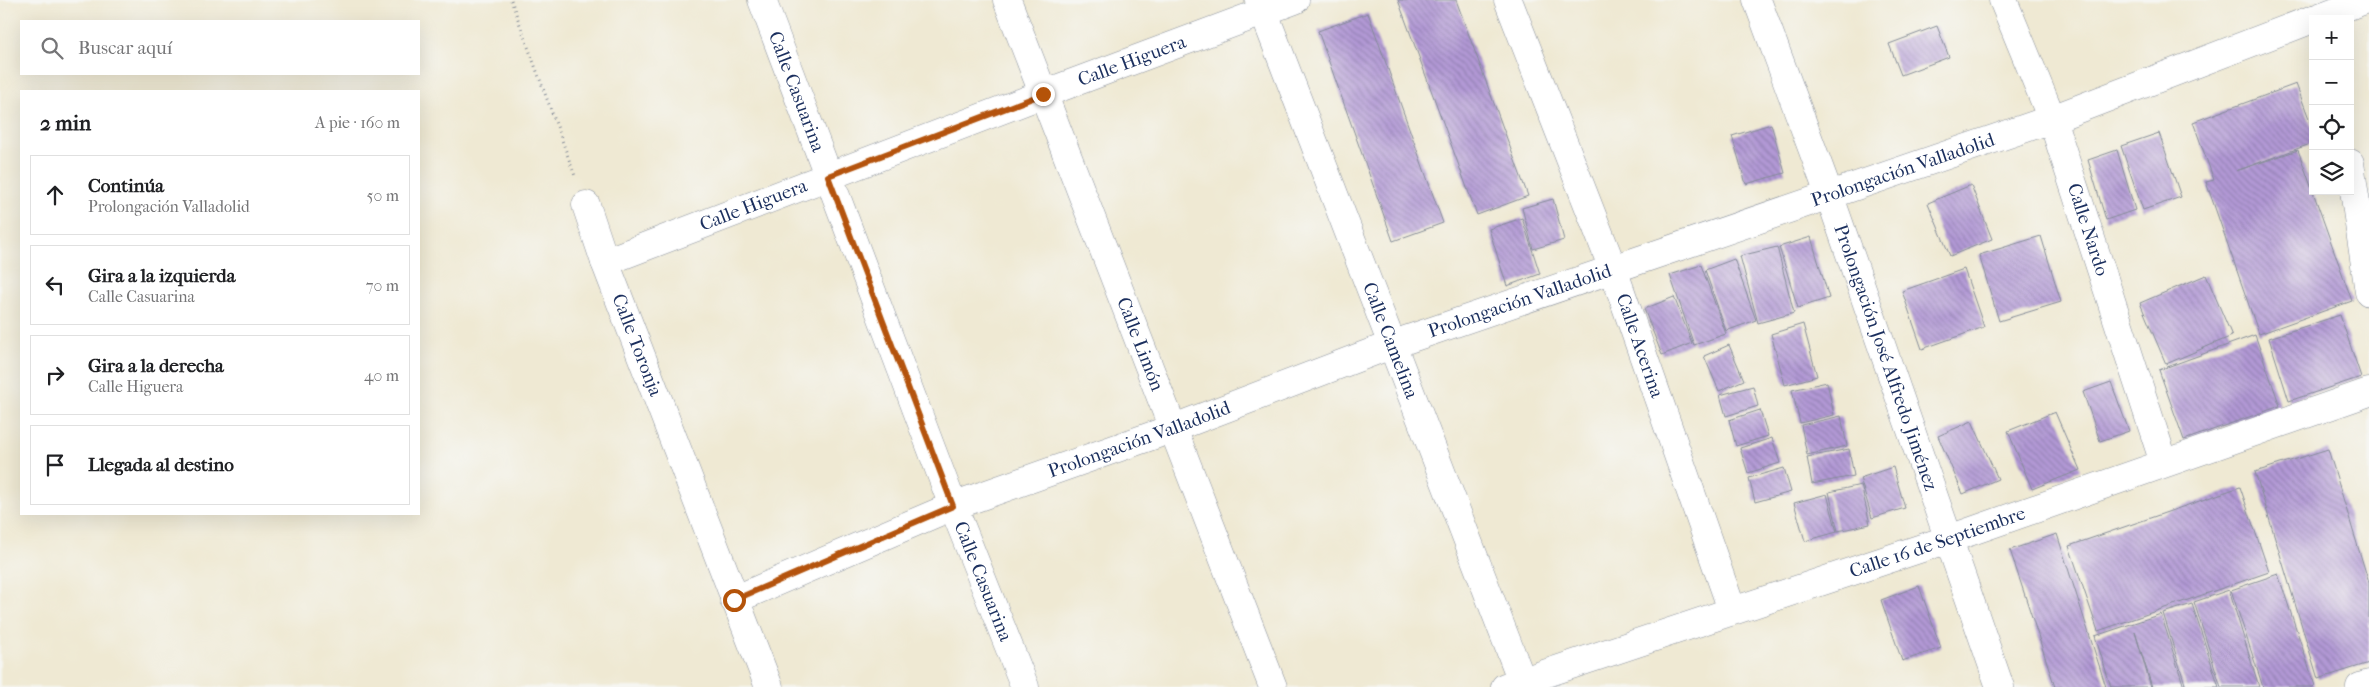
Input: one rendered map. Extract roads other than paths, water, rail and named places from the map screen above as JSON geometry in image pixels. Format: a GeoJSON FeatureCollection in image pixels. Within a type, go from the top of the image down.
{"type":"FeatureCollection","features":[{"type":"Feature","properties":{"kind":"street","name":"Calle Casuarina"},"geometry":{"type":"LineString","coordinates":[[762,0],[953,506],[1025,687]]}},
{"type":"Feature","properties":{"kind":"street","name":"Calle Limón"},"geometry":{"type":"LineString","coordinates":[[1007,0],[1273,687]]}},
{"type":"Feature","properties":{"kind":"street","name":"Calle Higuera"},"geometry":{"type":"LineString","coordinates":[[605,262],[1043,94],[1261,5],[1295,0]]}},
{"type":"Feature","properties":{"kind":"street","name":"Calle Acerina"},"geometry":{"type":"LineString","coordinates":[[1508,0],[1613,269],[1732,610]]}},
{"type":"Feature","properties":{"kind":"street","name":"Prolongación José Alfredo Jiménez"},"geometry":{"type":"LineString","coordinates":[[1757,0],[1829,194],[2000,687]]}},
{"type":"Feature","properties":{"kind":"street","name":"Calle Nardo"},"geometry":{"type":"LineString","coordinates":[[2003,0],[2052,119],[2164,463]]}},
{"type":"Feature","properties":{"kind":"street","name":"Prolongación Valladolid"},"geometry":{"type":"LineString","coordinates":[[734,600],[953,506],[1174,428],[1391,345],[2052,119],[2322,14],[2364,0]]}},
{"type":"Feature","properties":{"kind":"street","name":"Calle Camelina"},"geometry":{"type":"LineString","coordinates":[[1261,5],[1391,345],[1514,684]]}},
{"type":"Feature","properties":{"kind":"street"},"geometry":{"type":"LineString","coordinates":[[2354,190],[2369,292]]}},
{"type":"Feature","properties":{"kind":"street","name":"Calle Toronja"},"geometry":{"type":"LineString","coordinates":[[586,205],[605,262],[769,687]]}},
{"type":"Feature","properties":{"kind":"street","name":"Calle 16 de Septiembre"},"geometry":{"type":"LineString","coordinates":[[1514,684],[1949,539],[2369,392]]}},
{"type":"Feature","properties":{"kind":"street"},"geometry":{"type":"LineString","coordinates":[[2360,687],[2369,684]]}}]}
